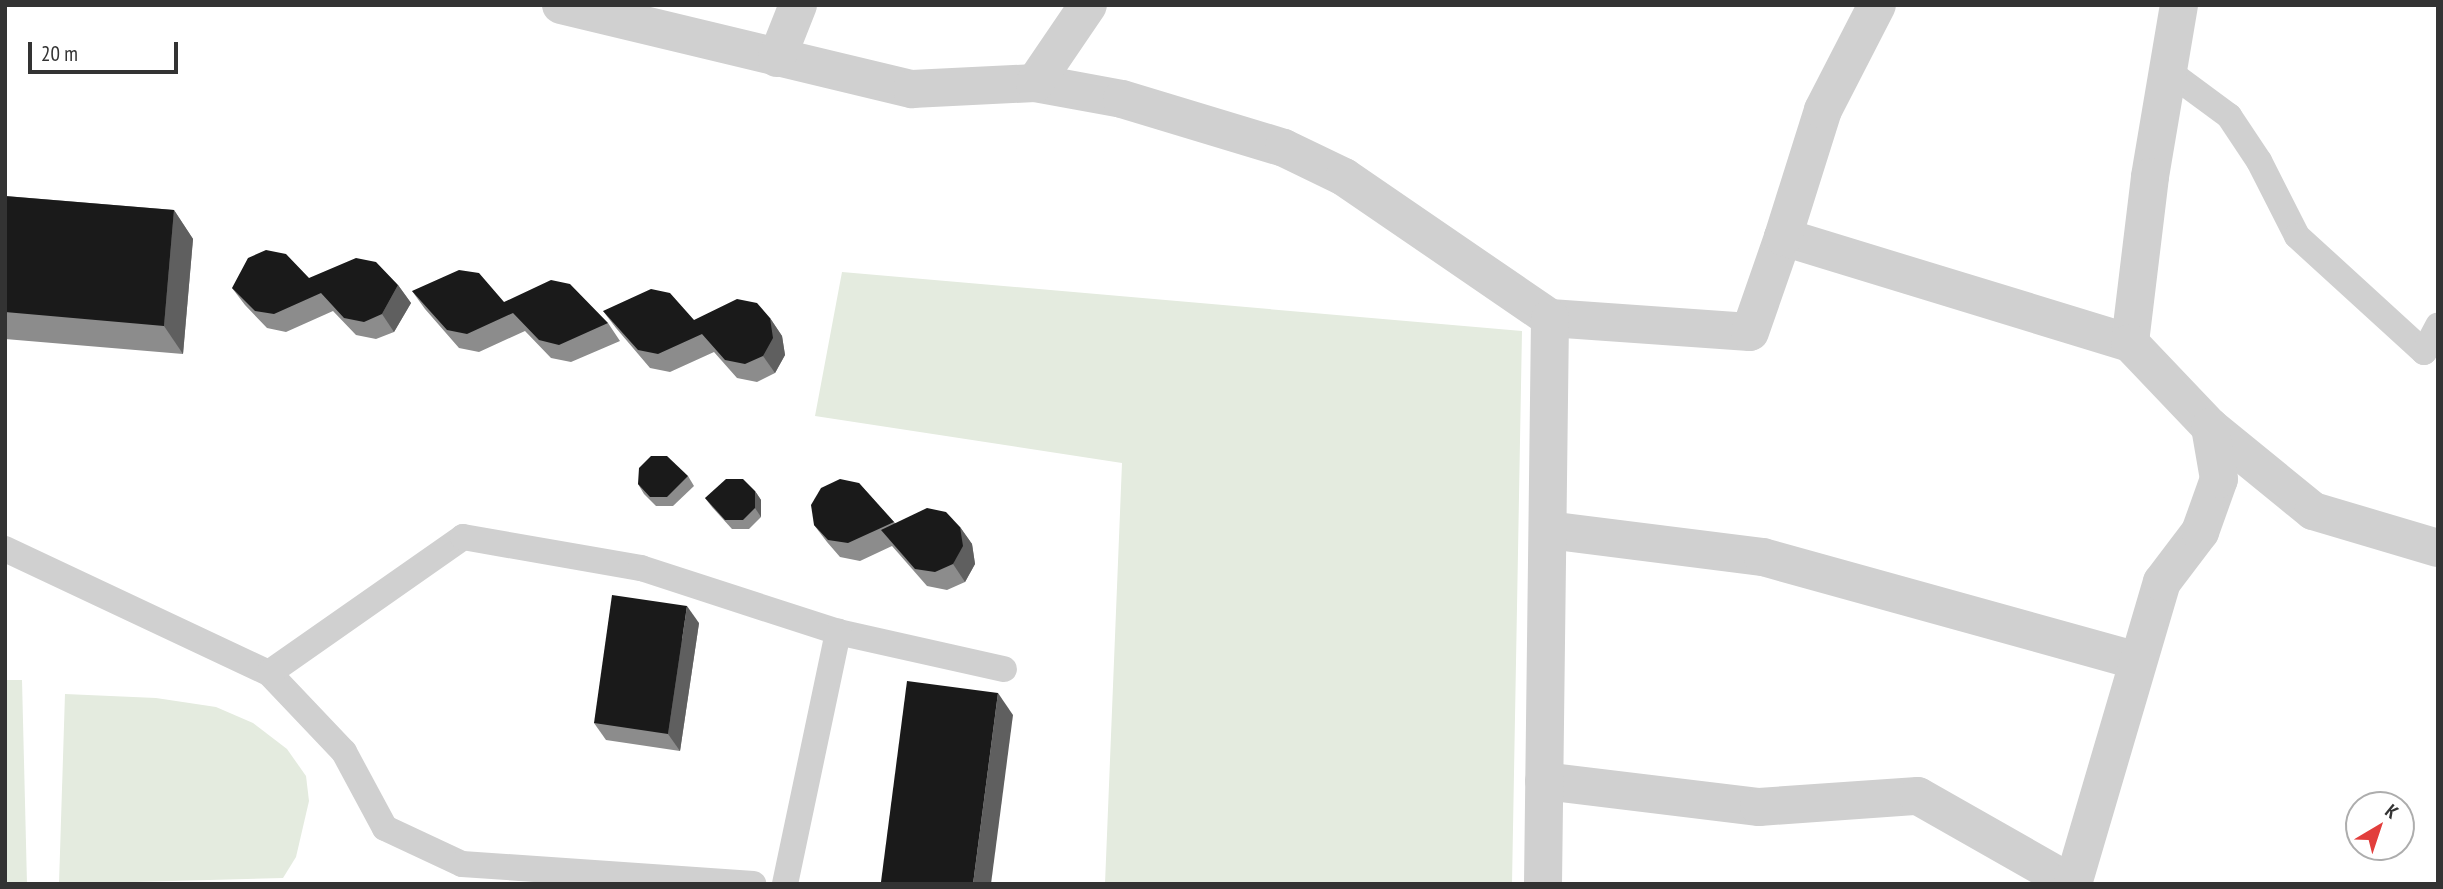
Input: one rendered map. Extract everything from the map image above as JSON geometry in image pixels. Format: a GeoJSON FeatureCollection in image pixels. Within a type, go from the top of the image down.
{"type":"FeatureCollection","features":[{"type":"Feature","properties":{"kind":"street"},"geometry":{"type":"LineString","coordinates":[[561,5],[912,89],[1035,83],[1122,99],[1284,148],[1344,177],[1550,318],[1750,332],[1823,110],[1877,5]]}},
{"type":"Feature","properties":{"kind":"street"},"geometry":{"type":"LineString","coordinates":[[777,58],[798,5]]}},
{"type":"Feature","properties":{"kind":"street"},"geometry":{"type":"LineString","coordinates":[[1035,83],[1088,5]]}},
{"type":"Feature","properties":{"kind":"street"},"geometry":{"type":"LineString","coordinates":[[2130,343],[2179,5]]}},
{"type":"Feature","properties":{"kind":"street"},"geometry":{"type":"LineString","coordinates":[[1783,237],[2130,343],[2210,427],[2313,511],[2438,548]]}},
{"type":"Feature","properties":{"kind":"street"},"geometry":{"type":"LineString","coordinates":[[1543,884],[1550,318]]}},
{"type":"Feature","properties":{"kind":"street"},"geometry":{"type":"LineString","coordinates":[[1544,782],[1759,807],[1918,796],[2073,884],[2162,582],[2200,532],[2219,479],[2210,427]]}},
{"type":"Feature","properties":{"kind":"street"},"geometry":{"type":"LineString","coordinates":[[1548,530],[1763,557],[2138,661]]}},
{"type":"Feature","properties":{"kind":"lane"},"geometry":{"type":"LineString","coordinates":[[2168,71],[2229,116],[2259,160],[2297,236],[2424,352],[2438,326]]}},
{"type":"Feature","properties":{"kind":"lane"},"geometry":{"type":"LineString","coordinates":[[269,673],[463,537],[641,568],[838,632],[1004,669]]}},
{"type":"Feature","properties":{"kind":"lane"},"geometry":{"type":"LineString","coordinates":[[5,550],[269,673],[344,752],[385,828],[462,864],[753,884]]}},
{"type":"Feature","properties":{"kind":"lane"},"geometry":{"type":"LineString","coordinates":[[785,884],[838,632]]}},
{"type":"Feature","properties":{"kind":"shaded area"},"geometry":{"type":"Polygon","coordinates":[[[842,272],[1522,331],[1512,884],[1105,884],[1122,463],[815,416],[842,272]]]}},
{"type":"Feature","properties":{"kind":"shaded area"},"geometry":{"type":"Polygon","coordinates":[[[5,680],[22,680],[27,884],[5,884],[5,680]]]}},
{"type":"Feature","properties":{"kind":"shaded area"},"geometry":{"type":"Polygon","coordinates":[[[65,694],[156,698],[216,707],[253,723],[287,749],[306,776],[309,801],[296,857],[283,878],[59,884],[65,694]]]}},
{"type":"Feature","properties":{"kind":"building"},"geometry":{"type":"Polygon","coordinates":[[[5,196],[174,210],[164,326],[5,312],[5,196]]]}},
{"type":"Feature","properties":{"kind":"building"},"geometry":{"type":"Polygon","coordinates":[[[266,250],[286,254],[309,278],[356,258],[376,262],[398,285],[382,314],[364,322],[344,318],[321,293],[274,314],[255,311],[232,288],[248,258],[266,250]]]}},
{"type":"Feature","properties":{"kind":"building"},"geometry":{"type":"Polygon","coordinates":[[[459,270],[479,273],[504,302],[551,280],[570,284],[608,323],[559,345],[539,340],[513,313],[467,334],[447,330],[412,291],[459,270]]]}},
{"type":"Feature","properties":{"kind":"building"},"geometry":{"type":"Polygon","coordinates":[[[651,289],[670,293],[694,320],[737,299],[757,303],[770,318],[773,338],[763,356],[745,364],[725,360],[702,334],[658,354],[638,350],[603,311],[651,289]]]}},
{"type":"Feature","properties":{"kind":"building"},"geometry":{"type":"Polygon","coordinates":[[[651,456],[667,456],[688,476],[667,497],[650,497],[638,484],[639,468],[651,456]]]}},
{"type":"Feature","properties":{"kind":"building"},"geometry":{"type":"Polygon","coordinates":[[[726,479],[743,479],[755,491],[755,508],[743,520],[725,520],[705,498],[726,479]]]}},
{"type":"Feature","properties":{"kind":"building"},"geometry":{"type":"Polygon","coordinates":[[[840,479],[859,483],[894,522],[848,543],[828,540],[814,525],[811,505],[821,488],[840,479]]]}},
{"type":"Feature","properties":{"kind":"building"},"geometry":{"type":"Polygon","coordinates":[[[927,508],[946,512],[960,527],[963,546],[953,564],[935,572],[915,569],[881,530],[927,508]]]}},
{"type":"Feature","properties":{"kind":"building"},"geometry":{"type":"Polygon","coordinates":[[[612,595],[687,606],[668,734],[594,723],[612,595]]]}},
{"type":"Feature","properties":{"kind":"building"},"geometry":{"type":"Polygon","coordinates":[[[907,681],[998,693],[973,884],[881,882],[907,681]]]}}]}
